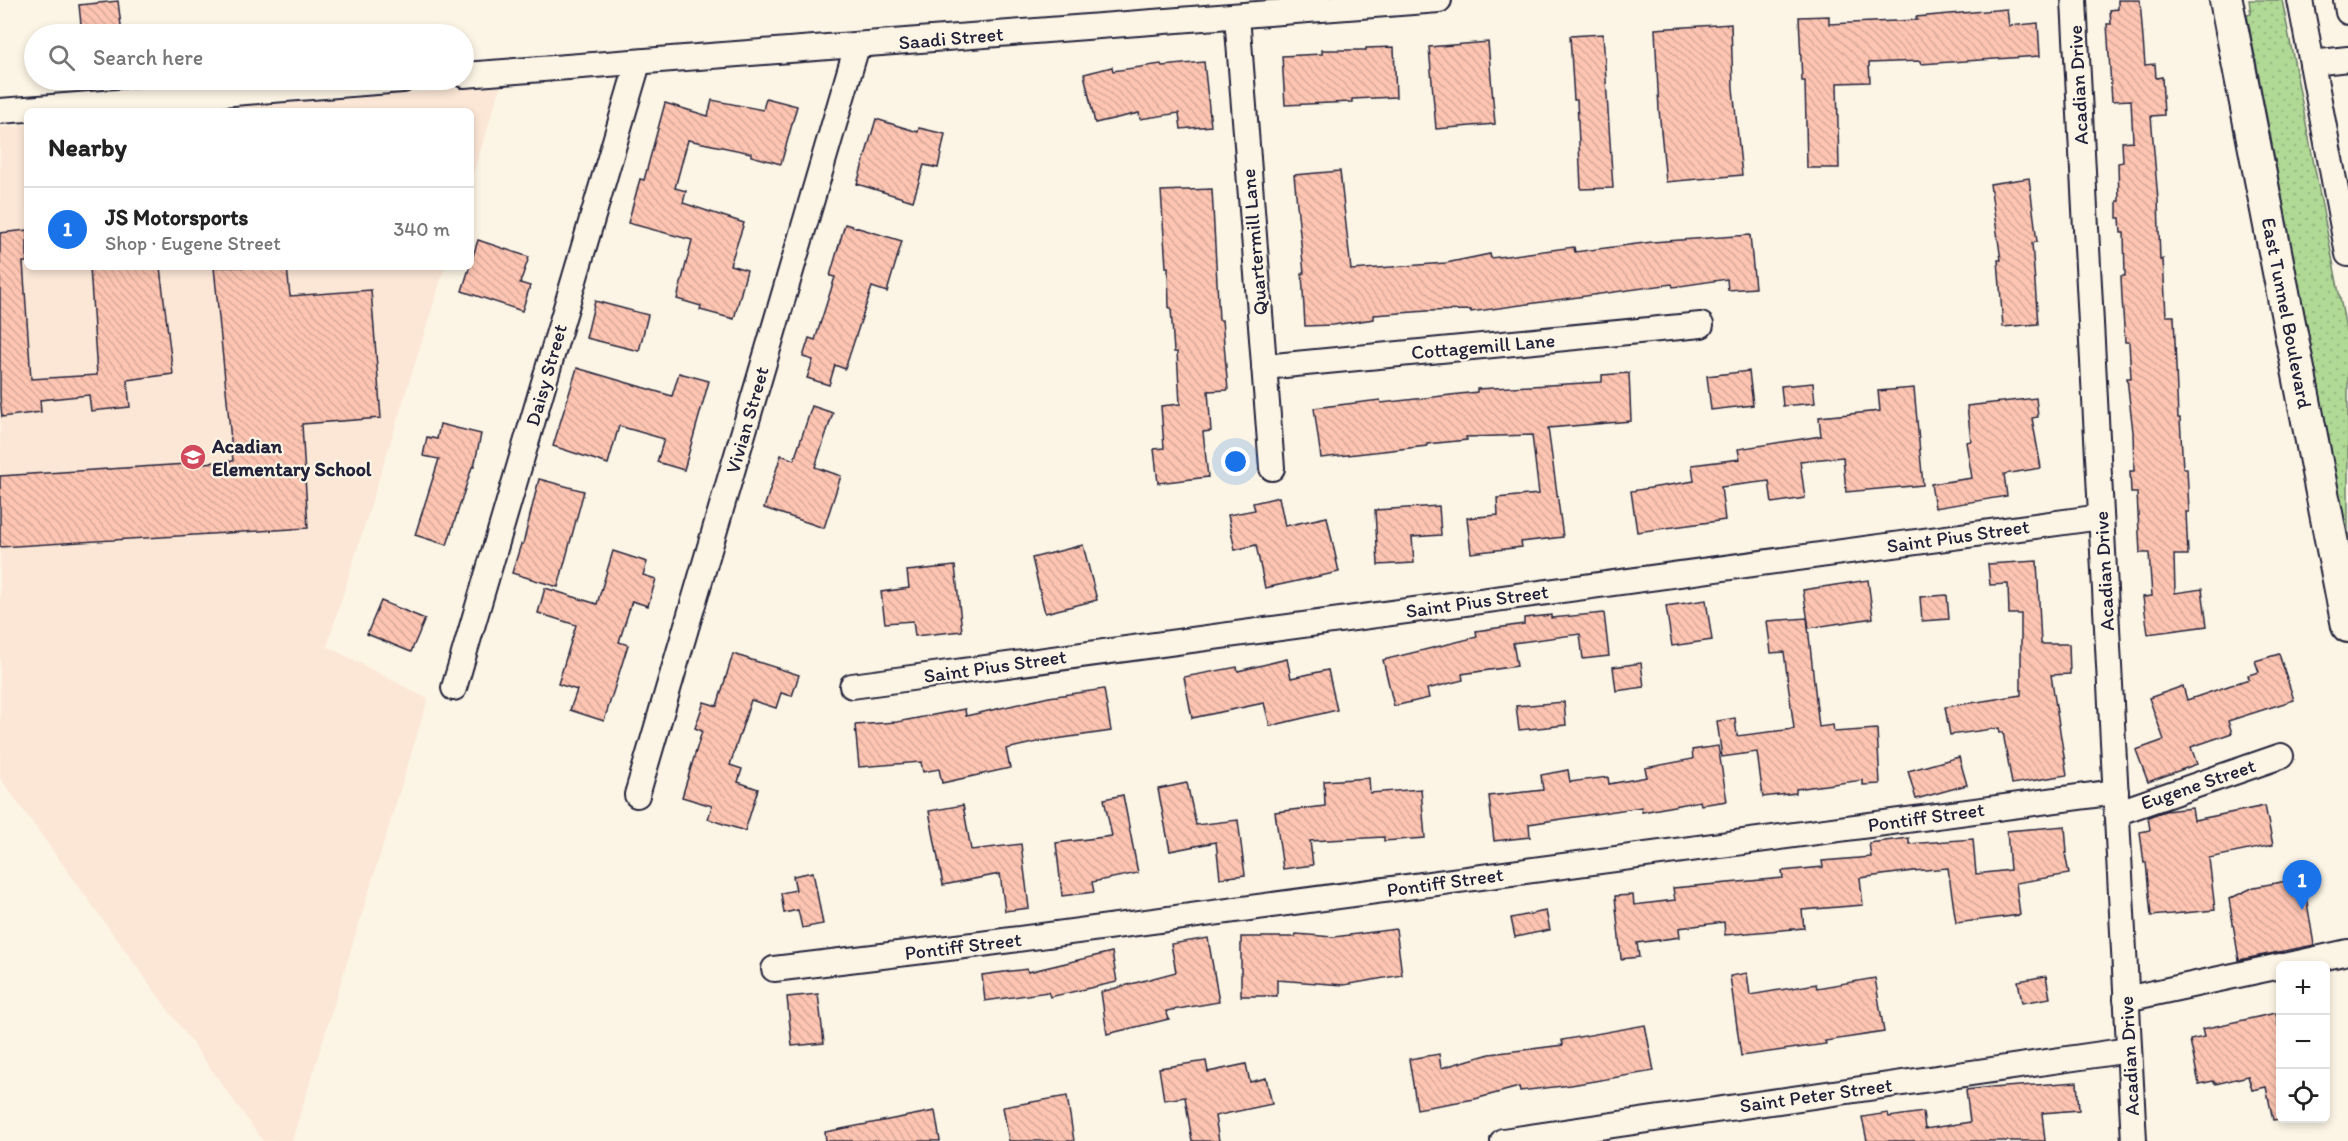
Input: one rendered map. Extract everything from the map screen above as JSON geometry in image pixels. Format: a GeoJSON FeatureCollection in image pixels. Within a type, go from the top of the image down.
{"type":"FeatureCollection","features":[{"type":"Feature","properties":{"kind":"main road","name":"East Tunnel Boulevard"},"geometry":{"type":"LineString","coordinates":[[2226,0],[2348,626]]}},
{"type":"Feature","properties":{"kind":"street","name":"Saadi Street"},"geometry":{"type":"LineString","coordinates":[[474,74],[1439,0]]}},
{"type":"Feature","properties":{"kind":"street","name":"Acadian Drive"},"geometry":{"type":"LineString","coordinates":[[2074,0],[2134,1141]]}},
{"type":"Feature","properties":{"kind":"street"},"geometry":{"type":"LineString","coordinates":[[2300,0],[2348,254]]}},
{"type":"Feature","properties":{"kind":"street"},"geometry":{"type":"LineString","coordinates":[[2346,0],[2348,12]]}},
{"type":"Feature","properties":{"kind":"street","name":"Quartermill Lane"},"geometry":{"type":"LineString","coordinates":[[1236,16],[1272,468]]}},
{"type":"Feature","properties":{"kind":"street","name":"Vivian Street"},"geometry":{"type":"LineString","coordinates":[[637,795],[856,46]]}},
{"type":"Feature","properties":{"kind":"street"},"geometry":{"type":"LineString","coordinates":[[2312,63],[2348,59]]}},
{"type":"Feature","properties":{"kind":"street","name":"Daisy Street"},"geometry":{"type":"LineString","coordinates":[[454,688],[638,63]]}},
{"type":"Feature","properties":{"kind":"street"},"geometry":{"type":"LineString","coordinates":[[39,108],[273,90]]}},
{"type":"Feature","properties":{"kind":"street"},"geometry":{"type":"LineString","coordinates":[[0,111],[24,109]]}},
{"type":"Feature","properties":{"kind":"street","name":"Cottagemill Lane"},"geometry":{"type":"LineString","coordinates":[[1264,367],[1701,325]]}},
{"type":"Feature","properties":{"kind":"street","name":"Saint Pius Street"},"geometry":{"type":"LineString","coordinates":[[852,686],[2101,517]]}},
{"type":"Feature","properties":{"kind":"street","name":"Eugene Street"},"geometry":{"type":"LineString","coordinates":[[2116,802],[2281,756]]}},
{"type":"Feature","properties":{"kind":"street","name":"Pontiff Street"},"geometry":{"type":"LineString","coordinates":[[774,969],[2116,802]]}},
{"type":"Feature","properties":{"kind":"street"},"geometry":{"type":"LineString","coordinates":[[2308,961],[2348,952]]}},
{"type":"Feature","properties":{"kind":"street"},"geometry":{"type":"LineString","coordinates":[[2126,999],[2276,967]]}},
{"type":"Feature","properties":{"kind":"street","name":"Saint Peter Street"},"geometry":{"type":"LineString","coordinates":[[1503,1141],[2129,1050]]}},
{"type":"Feature","properties":{"kind":"shaded area"},"geometry":{"type":"Polygon","coordinates":[[[501,85],[474,171],[474,108],[229,108],[442,90],[474,90],[474,87],[501,85]]]}},
{"type":"Feature","properties":{"kind":"shaded area","name":"Acadian Elementary School"},"geometry":{"type":"Polygon","coordinates":[[[24,125],[24,270],[444,270],[327,646],[428,699],[292,1141],[263,1141],[0,778],[0,127],[24,125]]]}},
{"type":"Feature","properties":{"kind":"green space"},"geometry":{"type":"Polygon","coordinates":[[[2249,0],[2282,0],[2348,339],[2348,539],[2247,15],[2251,14],[2249,0]]]}},
{"type":"Feature","properties":{"kind":"building"},"geometry":{"type":"Polygon","coordinates":[[[2118,0],[2140,0],[2145,65],[2155,64],[2156,78],[2162,77],[2164,115],[2151,116],[2160,260],[2163,259],[2166,316],[2174,316],[2178,418],[2180,418],[2183,468],[2187,468],[2189,512],[2186,512],[2188,555],[2174,555],[2175,593],[2202,589],[2207,626],[2148,634],[2143,597],[2152,596],[2149,553],[2140,553],[2137,493],[2131,493],[2130,471],[2134,471],[2133,432],[2127,378],[2131,378],[2129,342],[2125,342],[2121,276],[2125,276],[2124,233],[2121,233],[2120,218],[2117,218],[2118,163],[2123,162],[2122,142],[2133,141],[2131,100],[2112,101],[2107,24],[2111,24],[2110,10],[2118,9],[2118,0]]]}},
{"type":"Feature","properties":{"kind":"building"},"geometry":{"type":"Polygon","coordinates":[[[118,1],[121,24],[81,24],[79,5],[118,1]]]}},
{"type":"Feature","properties":{"kind":"building"},"geometry":{"type":"Polygon","coordinates":[[[2007,9],[2009,26],[2038,23],[2040,56],[1921,64],[1920,61],[1869,63],[1870,82],[1837,83],[1839,168],[1807,168],[1805,81],[1802,81],[1799,17],[1829,16],[1829,24],[1917,20],[1916,17],[2007,9]]]}},
{"type":"Feature","properties":{"kind":"building"},"geometry":{"type":"Polygon","coordinates":[[[1731,24],[1733,88],[1742,175],[1666,182],[1659,110],[1655,29],[1731,24]]]}},
{"type":"Feature","properties":{"kind":"building"},"geometry":{"type":"Polygon","coordinates":[[[1603,34],[1613,188],[1581,189],[1577,100],[1574,100],[1570,36],[1603,34]]]}},
{"type":"Feature","properties":{"kind":"building"},"geometry":{"type":"Polygon","coordinates":[[[1488,42],[1495,124],[1436,129],[1429,47],[1488,42]]]}},
{"type":"Feature","properties":{"kind":"building"},"geometry":{"type":"Polygon","coordinates":[[[1394,47],[1396,97],[1352,99],[1352,102],[1285,105],[1282,56],[1322,54],[1322,50],[1366,50],[1366,48],[1394,47]]]}},
{"type":"Feature","properties":{"kind":"building"},"geometry":{"type":"Polygon","coordinates":[[[1204,62],[1211,126],[1181,129],[1179,113],[1140,119],[1139,113],[1095,123],[1084,74],[1112,67],[1113,71],[1161,64],[1162,66],[1204,62]]]}},
{"type":"Feature","properties":{"kind":"building"},"geometry":{"type":"Polygon","coordinates":[[[766,98],[797,106],[781,164],[751,156],[751,153],[688,140],[675,188],[686,191],[683,203],[744,223],[730,265],[747,270],[734,319],[700,310],[701,306],[677,299],[692,240],[628,223],[640,179],[644,180],[665,103],[708,116],[712,100],[763,110],[766,98]]]}},
{"type":"Feature","properties":{"kind":"building"},"geometry":{"type":"Polygon","coordinates":[[[876,119],[918,132],[919,128],[945,134],[938,168],[924,165],[913,201],[857,184],[876,119]]]}},
{"type":"Feature","properties":{"kind":"building"},"geometry":{"type":"Polygon","coordinates":[[[1340,171],[1351,270],[1446,263],[1490,254],[1491,258],[1574,247],[1575,252],[1652,242],[1750,235],[1755,288],[1728,290],[1727,279],[1673,287],[1672,284],[1471,312],[1471,310],[1427,311],[1374,315],[1374,319],[1333,325],[1305,326],[1302,273],[1304,273],[1294,175],[1340,171]]]}},
{"type":"Feature","properties":{"kind":"building"},"geometry":{"type":"Polygon","coordinates":[[[2029,178],[2037,242],[2032,243],[2038,324],[2003,327],[1998,260],[2001,260],[1990,184],[2029,178]]]}},
{"type":"Feature","properties":{"kind":"building"},"geometry":{"type":"Polygon","coordinates":[[[1212,189],[1219,320],[1222,320],[1228,390],[1208,391],[1211,431],[1203,432],[1208,477],[1158,483],[1154,449],[1164,448],[1161,406],[1180,404],[1177,352],[1174,352],[1171,308],[1169,308],[1161,191],[1212,189]]]}},
{"type":"Feature","properties":{"kind":"building"},"geometry":{"type":"Polygon","coordinates":[[[845,224],[902,241],[887,292],[872,287],[845,369],[835,365],[829,385],[807,378],[813,360],[803,357],[809,338],[815,340],[835,277],[830,276],[845,224]]]}},
{"type":"Feature","properties":{"kind":"building"},"geometry":{"type":"Polygon","coordinates":[[[24,230],[23,262],[31,379],[97,375],[90,270],[160,270],[173,374],[127,380],[130,407],[91,411],[89,395],[40,400],[41,412],[2,417],[0,233],[24,230]]]}},
{"type":"Feature","properties":{"kind":"building"},"geometry":{"type":"Polygon","coordinates":[[[478,240],[529,257],[520,283],[530,286],[522,311],[462,291],[469,270],[474,270],[474,253],[478,240]]]}},
{"type":"Feature","properties":{"kind":"building"},"geometry":{"type":"Polygon","coordinates":[[[214,270],[287,270],[290,296],[371,290],[381,418],[302,424],[308,528],[0,547],[0,476],[233,461],[214,270]]]}},
{"type":"Feature","properties":{"kind":"building"},"geometry":{"type":"Polygon","coordinates":[[[595,301],[648,315],[639,351],[586,338],[595,301]]]}},
{"type":"Feature","properties":{"kind":"building"},"geometry":{"type":"Polygon","coordinates":[[[577,368],[672,396],[679,373],[709,381],[684,470],[657,462],[664,439],[619,426],[608,464],[553,446],[577,368]]]}},
{"type":"Feature","properties":{"kind":"building"},"geometry":{"type":"Polygon","coordinates":[[[1749,371],[1753,405],[1711,410],[1707,376],[1749,371]]]}},
{"type":"Feature","properties":{"kind":"building"},"geometry":{"type":"Polygon","coordinates":[[[1629,373],[1631,421],[1548,428],[1563,537],[1521,542],[1522,547],[1471,553],[1467,518],[1498,515],[1497,498],[1539,494],[1532,435],[1466,437],[1467,440],[1427,444],[1427,446],[1321,458],[1314,408],[1477,392],[1477,389],[1602,382],[1602,375],[1629,373]]]}},
{"type":"Feature","properties":{"kind":"building"},"geometry":{"type":"Polygon","coordinates":[[[1813,383],[1815,403],[1783,406],[1781,386],[1813,383]]]}},
{"type":"Feature","properties":{"kind":"building"},"geometry":{"type":"Polygon","coordinates":[[[1914,388],[1923,485],[1846,492],[1843,457],[1800,461],[1805,498],[1772,503],[1769,481],[1721,487],[1725,520],[1637,532],[1631,491],[1694,481],[1692,465],[1740,459],[1738,449],[1821,436],[1819,417],[1880,411],[1878,391],[1914,388]]]}},
{"type":"Feature","properties":{"kind":"building"},"geometry":{"type":"Polygon","coordinates":[[[2036,398],[2038,417],[2032,418],[2041,468],[2004,474],[2007,496],[1935,508],[1931,484],[1972,478],[1966,442],[1971,441],[1967,406],[2036,398]]]}},
{"type":"Feature","properties":{"kind":"building"},"geometry":{"type":"Polygon","coordinates":[[[812,406],[833,413],[815,467],[841,476],[824,528],[764,508],[781,455],[794,460],[812,406]]]}},
{"type":"Feature","properties":{"kind":"building"},"geometry":{"type":"Polygon","coordinates":[[[440,424],[481,434],[474,467],[472,467],[447,545],[415,535],[439,459],[423,456],[427,437],[437,439],[440,424]]]}},
{"type":"Feature","properties":{"kind":"building"},"geometry":{"type":"Polygon","coordinates":[[[539,479],[584,491],[558,587],[512,573],[521,544],[523,544],[539,479]]]}},
{"type":"Feature","properties":{"kind":"building"},"geometry":{"type":"Polygon","coordinates":[[[1279,497],[1285,526],[1327,517],[1339,572],[1265,588],[1256,545],[1235,550],[1228,515],[1255,510],[1253,503],[1279,497]]]}},
{"type":"Feature","properties":{"kind":"building"},"geometry":{"type":"Polygon","coordinates":[[[1439,506],[1441,535],[1412,537],[1414,563],[1378,565],[1375,510],[1439,506]]]}},
{"type":"Feature","properties":{"kind":"building"},"geometry":{"type":"Polygon","coordinates":[[[1083,545],[1097,600],[1045,613],[1032,558],[1083,545]]]}},
{"type":"Feature","properties":{"kind":"building"},"geometry":{"type":"Polygon","coordinates":[[[613,551],[647,562],[643,575],[656,579],[648,606],[632,601],[619,642],[628,645],[604,721],[570,710],[577,690],[558,684],[576,625],[538,613],[545,588],[597,604],[613,551]]]}},
{"type":"Feature","properties":{"kind":"building"},"geometry":{"type":"Polygon","coordinates":[[[2037,561],[2041,644],[2069,644],[2070,674],[2051,675],[2067,775],[2012,784],[2003,732],[2000,733],[1999,728],[1950,735],[1945,707],[2021,695],[2021,614],[2009,614],[2008,584],[1990,585],[1988,564],[2037,561]]]}},
{"type":"Feature","properties":{"kind":"building"},"geometry":{"type":"Polygon","coordinates":[[[955,566],[962,631],[915,636],[913,621],[885,623],[881,592],[909,588],[907,571],[955,566]]]}},
{"type":"Feature","properties":{"kind":"building"},"geometry":{"type":"Polygon","coordinates":[[[1868,580],[1873,618],[1809,628],[1803,590],[1868,580]]]}},
{"type":"Feature","properties":{"kind":"building"},"geometry":{"type":"Polygon","coordinates":[[[1947,595],[1949,619],[1922,621],[1920,597],[1947,595]]]}},
{"type":"Feature","properties":{"kind":"building"},"geometry":{"type":"Polygon","coordinates":[[[1706,600],[1712,640],[1672,646],[1666,606],[1706,600]]]}},
{"type":"Feature","properties":{"kind":"building"},"geometry":{"type":"Polygon","coordinates":[[[381,601],[425,619],[411,652],[367,634],[381,601]]]}},
{"type":"Feature","properties":{"kind":"building"},"geometry":{"type":"Polygon","coordinates":[[[1604,613],[1609,656],[1583,659],[1580,634],[1513,643],[1517,666],[1462,674],[1463,680],[1427,689],[1429,698],[1394,706],[1383,660],[1477,637],[1476,631],[1524,624],[1524,618],[1604,613]]]}},
{"type":"Feature","properties":{"kind":"building"},"geometry":{"type":"Polygon","coordinates":[[[1807,618],[1819,727],[1833,725],[1834,732],[1877,729],[1880,784],[1863,785],[1863,780],[1796,789],[1796,793],[1763,797],[1757,752],[1722,757],[1717,721],[1735,718],[1737,736],[1794,729],[1784,652],[1771,653],[1767,621],[1807,618]]]}},
{"type":"Feature","properties":{"kind":"building"},"geometry":{"type":"Polygon","coordinates":[[[733,654],[799,675],[792,696],[781,693],[776,708],[751,700],[730,765],[742,769],[738,782],[758,789],[745,831],[708,819],[712,806],[682,797],[702,731],[695,728],[704,702],[717,706],[733,654]]]}},
{"type":"Feature","properties":{"kind":"building"},"geometry":{"type":"Polygon","coordinates":[[[2279,654],[2294,700],[2228,721],[2232,733],[2191,747],[2197,764],[2148,782],[2136,750],[2164,740],[2149,698],[2183,686],[2187,700],[2249,679],[2248,675],[2259,672],[2255,661],[2279,654]]]}},
{"type":"Feature","properties":{"kind":"building"},"geometry":{"type":"Polygon","coordinates":[[[1287,659],[1291,678],[1328,670],[1337,710],[1270,726],[1264,703],[1192,718],[1184,677],[1237,667],[1238,671],[1287,659]]]}},
{"type":"Feature","properties":{"kind":"building"},"geometry":{"type":"Polygon","coordinates":[[[1641,663],[1644,687],[1616,691],[1613,667],[1641,663]]]}},
{"type":"Feature","properties":{"kind":"building"},"geometry":{"type":"Polygon","coordinates":[[[1104,689],[1111,731],[1042,741],[1006,749],[1010,768],[942,783],[939,769],[923,772],[921,762],[859,767],[855,725],[897,722],[965,709],[966,716],[1049,697],[1104,689]]]}},
{"type":"Feature","properties":{"kind":"building"},"geometry":{"type":"Polygon","coordinates":[[[1564,702],[1566,725],[1519,730],[1516,706],[1564,702]]]}},
{"type":"Feature","properties":{"kind":"building"},"geometry":{"type":"Polygon","coordinates":[[[1718,746],[1727,801],[1701,805],[1700,801],[1642,812],[1641,807],[1529,824],[1530,837],[1494,841],[1489,796],[1543,790],[1541,775],[1568,770],[1570,782],[1608,777],[1609,784],[1647,777],[1645,768],[1693,759],[1692,750],[1718,746]]]}},
{"type":"Feature","properties":{"kind":"building"},"geometry":{"type":"Polygon","coordinates":[[[1959,757],[1967,785],[1916,799],[1908,771],[1959,757]]]}},
{"type":"Feature","properties":{"kind":"building"},"geometry":{"type":"Polygon","coordinates":[[[1369,778],[1370,793],[1421,789],[1425,838],[1384,841],[1384,837],[1310,841],[1313,865],[1283,869],[1275,812],[1325,806],[1324,781],[1369,778]]]}},
{"type":"Feature","properties":{"kind":"building"},"geometry":{"type":"Polygon","coordinates":[[[1187,783],[1196,825],[1238,820],[1245,875],[1220,878],[1216,842],[1170,851],[1158,789],[1187,783]]]}},
{"type":"Feature","properties":{"kind":"building"},"geometry":{"type":"Polygon","coordinates":[[[1123,795],[1138,873],[1092,882],[1094,892],[1062,896],[1056,843],[1112,836],[1104,799],[1123,795]]]}},
{"type":"Feature","properties":{"kind":"building"},"geometry":{"type":"Polygon","coordinates":[[[963,805],[971,850],[1021,844],[1029,908],[1005,911],[1000,874],[943,885],[929,811],[963,805]]]}},
{"type":"Feature","properties":{"kind":"building"},"geometry":{"type":"Polygon","coordinates":[[[2265,806],[2273,845],[2209,858],[2215,910],[2151,916],[2146,862],[2144,863],[2140,832],[2150,830],[2148,817],[2165,811],[2192,808],[2194,820],[2265,806]]]}},
{"type":"Feature","properties":{"kind":"building"},"geometry":{"type":"Polygon","coordinates":[[[2065,826],[2067,853],[2065,853],[2069,874],[2016,883],[2020,915],[1956,923],[1948,868],[1913,871],[1860,878],[1863,905],[1802,910],[1804,928],[1725,935],[1724,922],[1679,928],[1680,937],[1637,943],[1639,957],[1621,959],[1615,896],[1633,895],[1634,905],[1675,900],[1673,888],[1783,878],[1782,871],[1823,867],[1822,861],[1871,857],[1869,843],[1909,838],[1909,844],[1973,839],[1976,874],[2010,870],[2007,831],[2065,826]]]}},
{"type":"Feature","properties":{"kind":"building"},"geometry":{"type":"Polygon","coordinates":[[[813,872],[823,924],[802,928],[798,910],[784,913],[781,893],[796,890],[793,876],[813,872]]]}},
{"type":"Feature","properties":{"kind":"building"},"geometry":{"type":"Polygon","coordinates":[[[2303,878],[2314,945],[2239,960],[2229,899],[2254,887],[2303,878]]]}},
{"type":"Feature","properties":{"kind":"building"},"geometry":{"type":"Polygon","coordinates":[[[1546,911],[1550,930],[1515,937],[1511,918],[1546,911]]]}},
{"type":"Feature","properties":{"kind":"building"},"geometry":{"type":"Polygon","coordinates":[[[1396,929],[1402,975],[1344,985],[1277,980],[1277,996],[1241,996],[1241,937],[1295,937],[1296,934],[1334,937],[1396,929]]]}},
{"type":"Feature","properties":{"kind":"building"},"geometry":{"type":"Polygon","coordinates":[[[1208,938],[1219,1002],[1166,1011],[1169,1019],[1107,1034],[1101,992],[1176,972],[1171,944],[1208,938]]]}},
{"type":"Feature","properties":{"kind":"building"},"geometry":{"type":"Polygon","coordinates":[[[1112,952],[1117,982],[1050,997],[1048,992],[985,1001],[982,975],[1027,969],[1028,972],[1112,952]]]}},
{"type":"Feature","properties":{"kind":"building"},"geometry":{"type":"Polygon","coordinates":[[[1747,973],[1750,995],[1816,984],[1817,988],[1875,978],[1884,1032],[1825,1041],[1826,1044],[1741,1056],[1730,976],[1747,973]]]}},
{"type":"Feature","properties":{"kind":"building"},"geometry":{"type":"Polygon","coordinates":[[[2046,976],[2050,998],[2022,1003],[2018,981],[2046,976]]]}},
{"type":"Feature","properties":{"kind":"building"},"geometry":{"type":"Polygon","coordinates":[[[818,994],[824,1043],[792,1046],[787,997],[818,994]]]}},
{"type":"Feature","properties":{"kind":"building"},"geometry":{"type":"Polygon","coordinates":[[[2276,1013],[2276,1120],[2273,1120],[2266,1087],[2252,1090],[2248,1076],[2216,1084],[2213,1081],[2199,1084],[2190,1040],[2204,1037],[2202,1029],[2276,1013]]]}},
{"type":"Feature","properties":{"kind":"building"},"geometry":{"type":"Polygon","coordinates":[[[1645,1025],[1654,1071],[1571,1085],[1520,1091],[1519,1087],[1475,1099],[1417,1109],[1409,1059],[1439,1054],[1441,1068],[1490,1054],[1563,1045],[1562,1040],[1645,1025]]]}},
{"type":"Feature","properties":{"kind":"building"},"geometry":{"type":"Polygon","coordinates":[[[1206,1061],[1208,1072],[1246,1064],[1250,1082],[1266,1078],[1272,1104],[1215,1116],[1219,1141],[1192,1141],[1185,1097],[1164,1100],[1159,1068],[1206,1061]]]}},
{"type":"Feature","properties":{"kind":"building"},"geometry":{"type":"Polygon","coordinates":[[[2077,1082],[2079,1110],[2042,1113],[2045,1141],[1867,1141],[1862,1117],[1888,1113],[1889,1117],[1923,1112],[1925,1129],[1970,1122],[1966,1090],[2077,1082]]]}},
{"type":"Feature","properties":{"kind":"building"},"geometry":{"type":"Polygon","coordinates":[[[1067,1096],[1074,1141],[1009,1141],[1003,1107],[1067,1096]]]}},
{"type":"Feature","properties":{"kind":"building"},"geometry":{"type":"Polygon","coordinates":[[[935,1111],[940,1141],[826,1141],[825,1132],[935,1111]]]}},
{"type":"Feature","properties":{"kind":"place","name":"Acadian Elementary School"},"geometry":{"type":"Point","coordinates":[193,457]}},
{"type":"Feature","properties":{"kind":"place","name":"JS Motorsports"},"geometry":{"type":"Point","coordinates":[2302,910]}}]}
